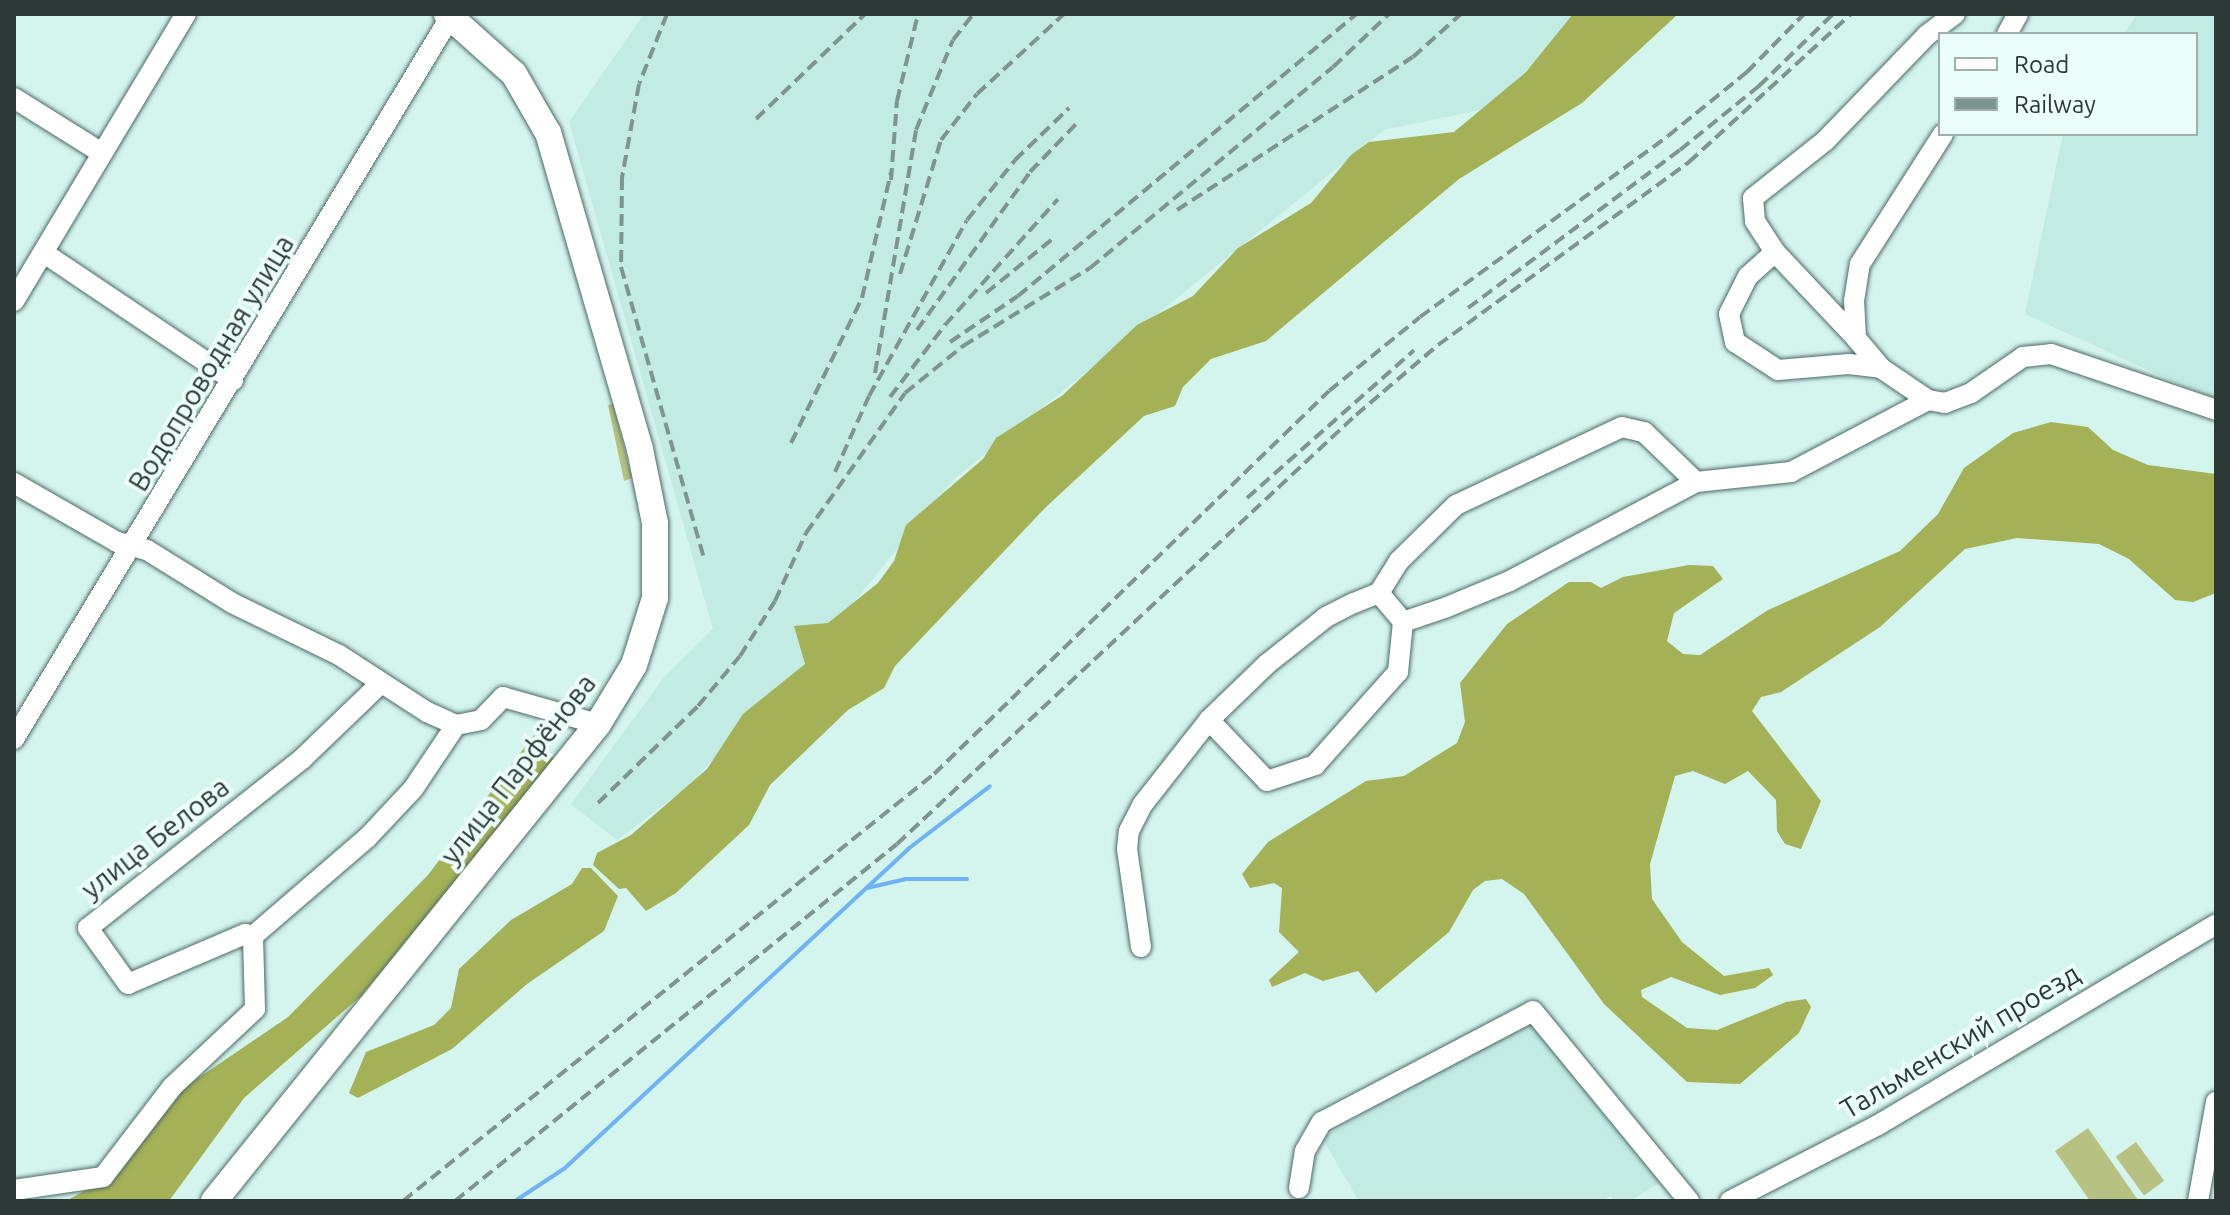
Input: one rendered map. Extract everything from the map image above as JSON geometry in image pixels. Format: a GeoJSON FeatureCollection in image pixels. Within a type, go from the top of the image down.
{"type":"FeatureCollection","features":[{"type":"Feature","properties":{"kind":"main road","name":"улица Парфёнова"},"geometry":{"type":"LineString","coordinates":[[214,1201],[598,724],[634,665],[655,598],[658,561],[649,489],[548,133],[514,74],[450,15]]}},
{"type":"Feature","properties":{"kind":"street"},"geometry":{"type":"LineString","coordinates":[[14,301],[186,14]]}},
{"type":"Feature","properties":{"kind":"street"},"geometry":{"type":"LineString","coordinates":[[1955,14],[1927,35],[1825,141],[1753,198],[1755,221],[1775,252],[1881,368],[1928,400],[1945,403],[1971,393],[2023,357],[2051,354],[2216,410]]}},
{"type":"Feature","properties":{"kind":"street"},"geometry":{"type":"LineString","coordinates":[[2008,32],[2018,14]]}},
{"type":"Feature","properties":{"kind":"street","name":"Водопроводная улица"},"geometry":{"type":"LineString","coordinates":[[14,739],[233,380],[450,15]]}},
{"type":"Feature","properties":{"kind":"street"},"geometry":{"type":"LineString","coordinates":[[14,98],[102,153]]}},
{"type":"Feature","properties":{"kind":"street"},"geometry":{"type":"LineString","coordinates":[[1856,338],[1854,301],[1860,264],[1942,136]]}},
{"type":"Feature","properties":{"kind":"street"},"geometry":{"type":"LineString","coordinates":[[1775,252],[1748,276],[1733,301],[1728,327],[1735,342],[1778,370],[1849,364],[1881,368]]}},
{"type":"Feature","properties":{"kind":"street"},"geometry":{"type":"LineString","coordinates":[[44,253],[233,380]]}},
{"type":"Feature","properties":{"kind":"street"},"geometry":{"type":"LineString","coordinates":[[1403,622],[1510,581],[1696,482],[1791,472],[1928,400]]}},
{"type":"Feature","properties":{"kind":"street"},"geometry":{"type":"LineString","coordinates":[[1141,947],[1129,831],[1163,773],[1209,720],[1267,664],[1326,617],[1379,593],[1399,561],[1456,505],[1622,427],[1644,432],[1696,482]]}},
{"type":"Feature","properties":{"kind":"street"},"geometry":{"type":"LineString","coordinates":[[14,483],[132,547],[147,550],[232,603],[339,655],[381,683],[456,725],[481,720],[503,697],[598,724]]}},
{"type":"Feature","properties":{"kind":"street"},"geometry":{"type":"LineString","coordinates":[[1209,720],[1258,777],[1267,781],[1295,775],[1326,755],[1393,680],[1403,622],[1379,593]]}},
{"type":"Feature","properties":{"kind":"street","name":"улица Белова"},"geometry":{"type":"LineString","coordinates":[[253,936],[245,934],[128,984],[88,928],[302,759],[381,683]]}},
{"type":"Feature","properties":{"kind":"street"},"geometry":{"type":"LineString","coordinates":[[14,1190],[93,1180],[111,1169],[172,1087],[255,1009],[253,936],[367,838],[413,789],[456,725]]}},
{"type":"Feature","properties":{"kind":"street","name":"Тальменский проезд"},"geometry":{"type":"LineString","coordinates":[[1730,1201],[1878,1125],[2036,1027],[2216,924]]}},
{"type":"Feature","properties":{"kind":"street"},"geometry":{"type":"LineString","coordinates":[[1299,1188],[1305,1151],[1322,1122],[1533,1011],[1689,1201]]}},
{"type":"Feature","properties":{"kind":"street"},"geometry":{"type":"LineString","coordinates":[[2198,1201],[2216,1102]]}},
{"type":"Feature","properties":{"kind":"shaded area"},"geometry":{"type":"Polygon","coordinates":[[[644,14],[1586,14],[1485,109],[1384,130],[953,480],[802,666],[686,788],[617,840],[571,804],[665,676],[713,629],[569,122],[644,14]]]}},
{"type":"Feature","properties":{"kind":"shaded area"},"geometry":{"type":"Polygon","coordinates":[[[2137,14],[2216,14],[2216,401],[2025,314],[2063,136],[2198,136],[2198,32],[2125,32],[2137,14]]]}},
{"type":"Feature","properties":{"kind":"shaded area"},"geometry":{"type":"Polygon","coordinates":[[[1529,1017],[1667,1178],[1630,1201],[1614,1201],[1611,1196],[1601,1201],[1359,1201],[1322,1138],[1529,1017]]]}},
{"type":"Feature","properties":{"kind":"green space"},"geometry":{"type":"Polygon","coordinates":[[[1573,14],[1678,14],[1582,103],[1459,179],[1266,341],[1211,359],[1183,387],[1175,406],[1144,416],[1045,508],[895,666],[884,688],[848,710],[770,785],[749,825],[676,893],[646,911],[626,888],[619,889],[593,865],[597,853],[631,835],[707,769],[743,714],[805,664],[794,626],[828,623],[878,583],[894,561],[906,525],[983,459],[996,438],[1063,395],[1137,325],[1193,296],[1238,248],[1311,203],[1351,155],[1369,142],[1454,132],[1526,72],[1573,14]]]}},
{"type":"Feature","properties":{"kind":"green space"},"geometry":{"type":"Polygon","coordinates":[[[613,404],[632,478],[624,481],[608,405],[613,404]]]}},
{"type":"Feature","properties":{"kind":"green space"},"geometry":{"type":"Polygon","coordinates":[[[2051,422],[2088,427],[2113,450],[2148,465],[2216,474],[2216,593],[2193,602],[2175,600],[2129,559],[2099,544],[2017,538],[1965,549],[1880,627],[1781,692],[1761,697],[1752,711],[1821,801],[1801,849],[1785,844],[1777,831],[1776,800],[1748,771],[1725,784],[1693,771],[1675,776],[1650,864],[1652,899],[1682,942],[1724,976],[1769,968],[1773,975],[1755,988],[1720,995],[1671,977],[1641,990],[1642,997],[1687,1028],[1717,1030],[1786,1002],[1806,999],[1811,1007],[1799,1033],[1740,1084],[1687,1082],[1604,1004],[1524,894],[1502,879],[1485,881],[1473,890],[1449,932],[1376,993],[1358,971],[1323,981],[1305,973],[1272,987],[1269,980],[1299,952],[1279,932],[1282,888],[1274,883],[1250,888],[1242,874],[1268,842],[1366,781],[1404,776],[1457,743],[1465,722],[1460,683],[1507,624],[1569,582],[1591,582],[1601,588],[1623,577],[1689,565],[1713,566],[1723,579],[1674,613],[1667,641],[1683,654],[1700,655],[1768,610],[1900,551],[1938,514],[1964,468],[2013,433],[2051,422]]]}},
{"type":"Feature","properties":{"kind":"green space"},"geometry":{"type":"Polygon","coordinates":[[[534,735],[555,760],[361,996],[244,1098],[169,1201],[66,1201],[108,1178],[169,1098],[288,1017],[428,875],[534,735]]]}},
{"type":"Feature","properties":{"kind":"green space"},"geometry":{"type":"Polygon","coordinates":[[[582,868],[591,868],[618,896],[604,931],[527,984],[452,1049],[358,1098],[349,1093],[366,1052],[434,1025],[451,1008],[459,969],[511,920],[572,884],[582,868]]]}},
{"type":"Feature","properties":{"kind":"green space"},"geometry":{"type":"Polygon","coordinates":[[[2088,1128],[2137,1201],[2090,1201],[2055,1151],[2088,1128]]]}},
{"type":"Feature","properties":{"kind":"green space"},"geometry":{"type":"Polygon","coordinates":[[[2136,1142],[2164,1181],[2144,1196],[2116,1157],[2136,1142]]]}},
{"type":"Feature","properties":{"kind":"waterway"},"geometry":{"type":"LineString","coordinates":[[515,1201],[565,1168],[908,849],[990,786]]}},
{"type":"Feature","properties":{"kind":"waterway"},"geometry":{"type":"LineString","coordinates":[[867,888],[905,879],[967,879]]}},
{"type":"Feature","properties":{"kind":"railway"},"geometry":{"type":"LineString","coordinates":[[667,14],[639,84],[622,178],[621,267],[705,561]]}},
{"type":"Feature","properties":{"kind":"railway"},"geometry":{"type":"LineString","coordinates":[[756,119],[865,14]]}},
{"type":"Feature","properties":{"kind":"railway"},"geometry":{"type":"LineString","coordinates":[[891,180],[897,101],[918,14]]}},
{"type":"Feature","properties":{"kind":"railway"},"geometry":{"type":"LineString","coordinates":[[875,373],[916,130],[953,40],[973,14]]}},
{"type":"Feature","properties":{"kind":"railway"},"geometry":{"type":"LineString","coordinates":[[900,274],[941,140],[977,94],[1064,14]]}},
{"type":"Feature","properties":{"kind":"railway"},"geometry":{"type":"LineString","coordinates":[[950,342],[1018,296],[1357,14]]}},
{"type":"Feature","properties":{"kind":"railway"},"geometry":{"type":"LineString","coordinates":[[598,803],[698,706],[740,656],[775,601],[806,533],[905,393],[963,346],[1090,268],[1333,67],[1389,14]]}},
{"type":"Feature","properties":{"kind":"railway"},"geometry":{"type":"LineString","coordinates":[[1177,210],[1413,57],[1461,14]]}},
{"type":"Feature","properties":{"kind":"railway"},"geometry":{"type":"LineString","coordinates":[[403,1201],[934,774],[1329,391],[1420,317],[1668,136],[1747,72],[1804,14]]}},
{"type":"Feature","properties":{"kind":"railway"},"geometry":{"type":"LineString","coordinates":[[1468,308],[1680,150],[1759,86],[1833,14]]}},
{"type":"Feature","properties":{"kind":"railway"},"geometry":{"type":"LineString","coordinates":[[455,1201],[897,844],[1356,415],[1438,345],[1689,162],[1851,14]]}},
{"type":"Feature","properties":{"kind":"railway"},"geometry":{"type":"LineString","coordinates":[[835,472],[869,396],[967,220],[1015,160],[1069,108]]}},
{"type":"Feature","properties":{"kind":"railway"},"geometry":{"type":"LineString","coordinates":[[917,330],[1030,172],[1076,124]]}},
{"type":"Feature","properties":{"kind":"railway"},"geometry":{"type":"LineString","coordinates":[[791,443],[862,298],[891,172]]}},
{"type":"Feature","properties":{"kind":"railway"},"geometry":{"type":"LineString","coordinates":[[890,397],[945,325],[1058,199]]}},
{"type":"Feature","properties":{"kind":"railway"},"geometry":{"type":"LineString","coordinates":[[986,293],[1055,237]]}},
{"type":"Feature","properties":{"kind":"railway"},"geometry":{"type":"LineString","coordinates":[[1247,498],[1414,350]]}}]}
